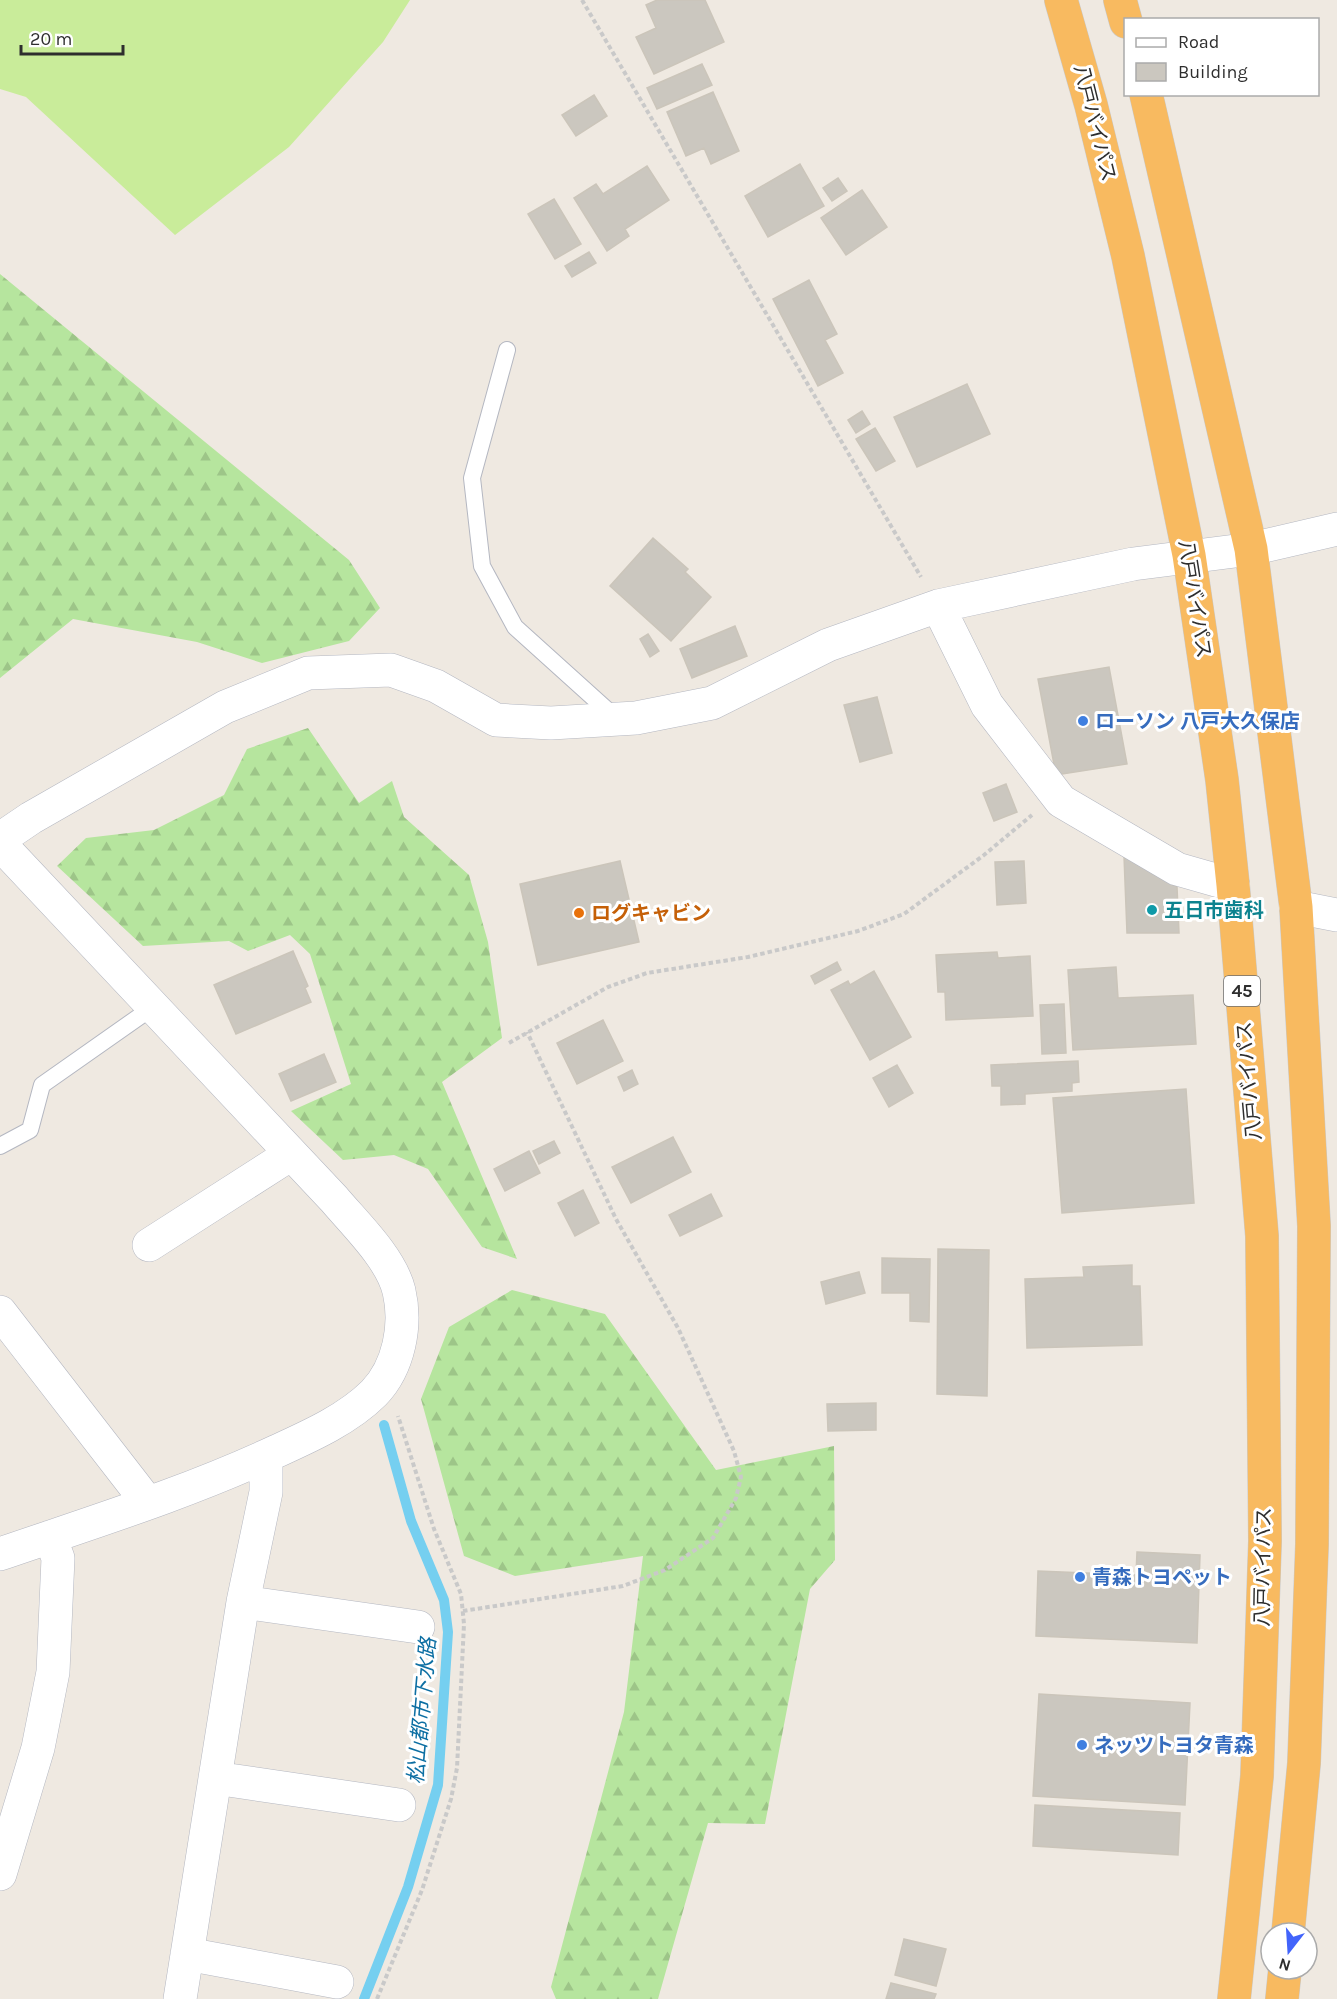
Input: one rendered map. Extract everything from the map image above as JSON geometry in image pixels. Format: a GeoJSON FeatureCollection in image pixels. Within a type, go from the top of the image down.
{"type":"FeatureCollection","features":[{"type":"Feature","properties":{"kind":"highway","name":"八戸バイパス"},"geometry":{"type":"LineString","coordinates":[[1061,0],[1091,105],[1128,256],[1189,555],[1222,780],[1233,885],[1262,1236],[1265,1540],[1257,1776],[1234,1999]]}},
{"type":"Feature","properties":{"kind":"highway"},"geometry":{"type":"LineString","coordinates":[[1119,0],[1124,18]]}},
{"type":"Feature","properties":{"kind":"highway"},"geometry":{"type":"LineString","coordinates":[[1146,96],[1251,549],[1296,908],[1314,1226],[1312,1544],[1304,1763],[1289,1921]]}},
{"type":"Feature","properties":{"kind":"highway"},"geometry":{"type":"LineString","coordinates":[[1282,1999],[1284,1981]]}},
{"type":"Feature","properties":{"kind":"street"},"geometry":{"type":"LineString","coordinates":[[0,1554],[196,1486],[266,1456],[344,1416],[375,1392],[395,1358],[402,1328],[399,1290],[378,1251],[291,1154],[2,848],[31,818],[225,707],[308,673],[391,670],[436,686],[496,720],[551,723],[618,719],[712,703],[828,645],[938,606],[1133,564],[1189,555],[1251,549],[1337,529]]}},
{"type":"Feature","properties":{"kind":"street"},"geometry":{"type":"LineString","coordinates":[[938,606],[987,705],[1061,801],[1177,869],[1233,885]]}},
{"type":"Feature","properties":{"kind":"street"},"geometry":{"type":"LineString","coordinates":[[1296,908],[1337,915]]}},
{"type":"Feature","properties":{"kind":"street"},"geometry":{"type":"LineString","coordinates":[[149,1245],[291,1154]]}},
{"type":"Feature","properties":{"kind":"street"},"geometry":{"type":"LineString","coordinates":[[0,1312],[148,1503]]}},
{"type":"Feature","properties":{"kind":"street"},"geometry":{"type":"LineString","coordinates":[[180,1999],[243,1602],[266,1492],[266,1456]]}},
{"type":"Feature","properties":{"kind":"street"},"geometry":{"type":"LineString","coordinates":[[0,1874],[38,1748],[53,1672],[58,1558],[50,1537]]}},
{"type":"Feature","properties":{"kind":"street"},"geometry":{"type":"LineString","coordinates":[[243,1602],[418,1627]]}},
{"type":"Feature","properties":{"kind":"street"},"geometry":{"type":"LineString","coordinates":[[215,1778],[399,1805]]}},
{"type":"Feature","properties":{"kind":"street"},"geometry":{"type":"LineString","coordinates":[[187,1954],[337,1982]]}},
{"type":"Feature","properties":{"kind":"lane"},"geometry":{"type":"LineString","coordinates":[[507,350],[472,478],[482,566],[515,627],[618,719]]}},
{"type":"Feature","properties":{"kind":"lane"},"geometry":{"type":"LineString","coordinates":[[0,1146],[30,1130],[42,1084],[153,1007]]}},
{"type":"Feature","properties":{"kind":"path"},"geometry":{"type":"LineString","coordinates":[[582,0],[938,606]]}},
{"type":"Feature","properties":{"kind":"path"},"geometry":{"type":"LineString","coordinates":[[509,1043],[608,987],[647,973],[748,957],[858,931],[904,914],[984,855],[1056,795]]}},
{"type":"Feature","properties":{"kind":"path"},"geometry":{"type":"LineString","coordinates":[[463,1611],[623,1586],[664,1570],[713,1538],[736,1498],[741,1477],[734,1451],[678,1328],[616,1219],[527,1032]]}},
{"type":"Feature","properties":{"kind":"path"},"geometry":{"type":"LineString","coordinates":[[377,1999],[422,1890],[451,1799],[457,1768],[463,1611],[461,1594],[434,1529],[384,1377]]}},
{"type":"Feature","properties":{"kind":"green space"},"geometry":{"type":"Polygon","coordinates":[[[0,0],[410,0],[383,42],[289,147],[175,235],[26,97],[0,89],[0,0]]]}},
{"type":"Feature","properties":{"kind":"green space"},"geometry":{"type":"Polygon","coordinates":[[[0,274],[349,560],[380,608],[349,641],[262,663],[197,642],[73,619],[0,678],[0,274]]]}},
{"type":"Feature","properties":{"kind":"green space"},"geometry":{"type":"Polygon","coordinates":[[[308,728],[359,803],[392,781],[404,817],[469,875],[488,942],[502,1038],[442,1082],[517,1259],[482,1247],[428,1169],[394,1155],[343,1160],[291,1111],[351,1084],[310,954],[290,935],[248,951],[229,941],[143,946],[57,866],[86,838],[154,830],[224,795],[247,749],[308,728]]]}},
{"type":"Feature","properties":{"kind":"green space"},"geometry":{"type":"Polygon","coordinates":[[[512,1290],[605,1314],[716,1470],[834,1446],[835,1560],[810,1589],[765,1824],[708,1823],[658,1999],[556,1999],[551,1987],[624,1712],[643,1556],[515,1576],[464,1556],[421,1399],[449,1327],[512,1290]]]}},
{"type":"Feature","properties":{"kind":"building"},"geometry":{"type":"Polygon","coordinates":[[[657,0],[705,0],[724,42],[654,74],[636,37],[656,28],[646,5],[657,0]]]}},
{"type":"Feature","properties":{"kind":"building"},"geometry":{"type":"Polygon","coordinates":[[[702,64],[712,85],[657,109],[647,88],[702,64]]]}},
{"type":"Feature","properties":{"kind":"building"},"geometry":{"type":"Polygon","coordinates":[[[713,92],[739,151],[711,164],[704,148],[686,156],[667,112],[713,92]]]}},
{"type":"Feature","properties":{"kind":"building"},"geometry":{"type":"Polygon","coordinates":[[[594,95],[607,116],[576,136],[562,115],[594,95]]]}},
{"type":"Feature","properties":{"kind":"building"},"geometry":{"type":"Polygon","coordinates":[[[800,164],[824,206],[768,237],[745,196],[800,164]]]}},
{"type":"Feature","properties":{"kind":"building"},"geometry":{"type":"Polygon","coordinates":[[[647,166],[669,200],[625,229],[629,236],[607,251],[574,198],[596,184],[603,194],[647,166]]]}},
{"type":"Feature","properties":{"kind":"building"},"geometry":{"type":"Polygon","coordinates":[[[838,178],[847,191],[832,201],[823,188],[838,178]]]}},
{"type":"Feature","properties":{"kind":"building"},"geometry":{"type":"Polygon","coordinates":[[[862,190],[887,227],[846,255],[821,218],[862,190]]]}},
{"type":"Feature","properties":{"kind":"building"},"geometry":{"type":"Polygon","coordinates":[[[554,199],[581,244],[555,259],[528,214],[554,199]]]}},
{"type":"Feature","properties":{"kind":"building"},"geometry":{"type":"Polygon","coordinates":[[[589,252],[596,263],[572,277],[565,266],[589,252]]]}},
{"type":"Feature","properties":{"kind":"building"},"geometry":{"type":"Polygon","coordinates":[[[809,280],[837,334],[825,340],[843,373],[818,386],[773,299],[809,280]]]}},
{"type":"Feature","properties":{"kind":"building"},"geometry":{"type":"Polygon","coordinates":[[[967,384],[990,434],[917,467],[894,417],[967,384]]]}},
{"type":"Feature","properties":{"kind":"building"},"geometry":{"type":"Polygon","coordinates":[[[862,411],[870,424],[856,433],[848,420],[862,411]]]}},
{"type":"Feature","properties":{"kind":"building"},"geometry":{"type":"Polygon","coordinates":[[[875,428],[895,461],[876,471],[856,439],[875,428]]]}},
{"type":"Feature","properties":{"kind":"building"},"geometry":{"type":"Polygon","coordinates":[[[653,538],[688,569],[685,572],[711,597],[671,641],[610,586],[653,538]]]}},
{"type":"Feature","properties":{"kind":"building"},"geometry":{"type":"Polygon","coordinates":[[[735,626],[747,656],[692,678],[680,649],[735,626]]]}},
{"type":"Feature","properties":{"kind":"building"},"geometry":{"type":"Polygon","coordinates":[[[648,634],[659,651],[650,657],[640,639],[648,634]]]}},
{"type":"Feature","properties":{"kind":"building","name":"ローソン 八戸大久保店"},"geometry":{"type":"Polygon","coordinates":[[[1109,667],[1127,764],[1056,775],[1038,679],[1109,667]]]}},
{"type":"Feature","properties":{"kind":"building"},"geometry":{"type":"Polygon","coordinates":[[[877,697],[892,753],[860,762],[844,705],[877,697]]]}},
{"type":"Feature","properties":{"kind":"building"},"geometry":{"type":"Polygon","coordinates":[[[1006,784],[1017,812],[994,821],[983,793],[1006,784]]]}},
{"type":"Feature","properties":{"kind":"building","name":"五日市歯科"},"geometry":{"type":"Polygon","coordinates":[[[1124,856],[1177,887],[1179,933],[1127,933],[1124,856]]]}},
{"type":"Feature","properties":{"kind":"building","name":"ログキャビン"},"geometry":{"type":"Polygon","coordinates":[[[620,861],[639,942],[538,965],[520,884],[620,861]]]}},
{"type":"Feature","properties":{"kind":"building"},"geometry":{"type":"Polygon","coordinates":[[[1024,861],[1026,903],[997,905],[995,862],[1024,861]]]}},
{"type":"Feature","properties":{"kind":"building"},"geometry":{"type":"Polygon","coordinates":[[[293,951],[308,986],[305,988],[311,1002],[236,1034],[214,985],[293,951]]]}},
{"type":"Feature","properties":{"kind":"building"},"geometry":{"type":"Polygon","coordinates":[[[997,952],[998,958],[1030,956],[1033,1016],[946,1020],[945,992],[938,992],[936,955],[997,952]]]}},
{"type":"Feature","properties":{"kind":"building"},"geometry":{"type":"Polygon","coordinates":[[[837,962],[841,970],[815,984],[811,976],[837,962]]]}},
{"type":"Feature","properties":{"kind":"building"},"geometry":{"type":"Polygon","coordinates":[[[1116,967],[1118,998],[1193,995],[1196,1044],[1073,1050],[1068,970],[1116,967]]]}},
{"type":"Feature","properties":{"kind":"building"},"geometry":{"type":"Polygon","coordinates":[[[874,971],[911,1037],[870,1060],[831,990],[848,981],[850,985],[874,971]]]}},
{"type":"Feature","properties":{"kind":"building"},"geometry":{"type":"Polygon","coordinates":[[[1064,1004],[1066,1053],[1042,1054],[1040,1005],[1064,1004]]]}},
{"type":"Feature","properties":{"kind":"building"},"geometry":{"type":"Polygon","coordinates":[[[603,1020],[623,1061],[577,1084],[557,1043],[603,1020]]]}},
{"type":"Feature","properties":{"kind":"building"},"geometry":{"type":"Polygon","coordinates":[[[324,1054],[336,1082],[291,1101],[279,1074],[324,1054]]]}},
{"type":"Feature","properties":{"kind":"building"},"geometry":{"type":"Polygon","coordinates":[[[1078,1061],[1079,1082],[1072,1083],[1072,1091],[1025,1094],[1025,1104],[1001,1105],[1001,1086],[992,1086],[991,1065],[1078,1061]]]}},
{"type":"Feature","properties":{"kind":"building"},"geometry":{"type":"Polygon","coordinates":[[[897,1065],[913,1093],[889,1107],[873,1078],[897,1065]]]}},
{"type":"Feature","properties":{"kind":"building"},"geometry":{"type":"Polygon","coordinates":[[[632,1070],[638,1084],[624,1091],[618,1077],[632,1070]]]}},
{"type":"Feature","properties":{"kind":"building"},"geometry":{"type":"Polygon","coordinates":[[[1186,1089],[1194,1203],[1062,1213],[1053,1098],[1186,1089]]]}},
{"type":"Feature","properties":{"kind":"building"},"geometry":{"type":"Polygon","coordinates":[[[673,1137],[691,1172],[631,1203],[612,1167],[673,1137]]]}},
{"type":"Feature","properties":{"kind":"building"},"geometry":{"type":"Polygon","coordinates":[[[554,1141],[560,1153],[539,1164],[533,1151],[554,1141]]]}},
{"type":"Feature","properties":{"kind":"building"},"geometry":{"type":"Polygon","coordinates":[[[529,1151],[540,1173],[505,1191],[494,1169],[529,1151]]]}},
{"type":"Feature","properties":{"kind":"building"},"geometry":{"type":"Polygon","coordinates":[[[583,1190],[599,1223],[575,1236],[558,1203],[583,1190]]]}},
{"type":"Feature","properties":{"kind":"building"},"geometry":{"type":"Polygon","coordinates":[[[711,1194],[722,1216],[680,1236],[669,1215],[711,1194]]]}},
{"type":"Feature","properties":{"kind":"building"},"geometry":{"type":"Polygon","coordinates":[[[938,1249],[989,1250],[987,1396],[937,1394],[938,1249]]]}},
{"type":"Feature","properties":{"kind":"building"},"geometry":{"type":"Polygon","coordinates":[[[882,1258],[930,1259],[929,1322],[910,1321],[910,1293],[882,1293],[882,1258]]]}},
{"type":"Feature","properties":{"kind":"building"},"geometry":{"type":"Polygon","coordinates":[[[1132,1265],[1132,1286],[1140,1286],[1142,1345],[1027,1348],[1025,1279],[1084,1277],[1083,1267],[1132,1265]]]}},
{"type":"Feature","properties":{"kind":"building"},"geometry":{"type":"Polygon","coordinates":[[[859,1272],[865,1293],[826,1304],[821,1282],[859,1272]]]}},
{"type":"Feature","properties":{"kind":"building"},"geometry":{"type":"Polygon","coordinates":[[[876,1403],[876,1430],[828,1431],[827,1404],[876,1403]]]}},
{"type":"Feature","properties":{"kind":"building"},"geometry":{"type":"Polygon","coordinates":[[[1137,1552],[1200,1555],[1197,1643],[1036,1636],[1038,1571],[1136,1575],[1137,1552]]]}},
{"type":"Feature","properties":{"kind":"building"},"geometry":{"type":"Polygon","coordinates":[[[1039,1694],[1190,1703],[1185,1805],[1033,1796],[1039,1694]]]}},
{"type":"Feature","properties":{"kind":"building"},"geometry":{"type":"Polygon","coordinates":[[[1035,1805],[1180,1813],[1178,1855],[1033,1846],[1035,1805]]]}},
{"type":"Feature","properties":{"kind":"building"},"geometry":{"type":"Polygon","coordinates":[[[904,1939],[946,1949],[936,1986],[895,1975],[904,1939]]]}},
{"type":"Feature","properties":{"kind":"building"},"geometry":{"type":"Polygon","coordinates":[[[891,1983],[936,1994],[934,1999],[886,1999],[891,1983]]]}},
{"type":"Feature","properties":{"kind":"waterway","name":"松山都市下水路"},"geometry":{"type":"LineString","coordinates":[[364,1999],[408,1887],[438,1785],[448,1632],[444,1600],[411,1521],[384,1425]]}},
{"type":"Feature","properties":{"kind":"place","name":"ローソン 八戸大久保店"},"geometry":{"type":"Point","coordinates":[1083,721]}},
{"type":"Feature","properties":{"kind":"place","name":"五日市歯科"},"geometry":{"type":"Point","coordinates":[1152,910]}},
{"type":"Feature","properties":{"kind":"place","name":"ログキャビン"},"geometry":{"type":"Point","coordinates":[579,913]}},
{"type":"Feature","properties":{"kind":"place","name":"青森トヨペット"},"geometry":{"type":"Point","coordinates":[1080,1577]}},
{"type":"Feature","properties":{"kind":"place","name":"ネッツトヨタ青森"},"geometry":{"type":"Point","coordinates":[1082,1745]}}]}
